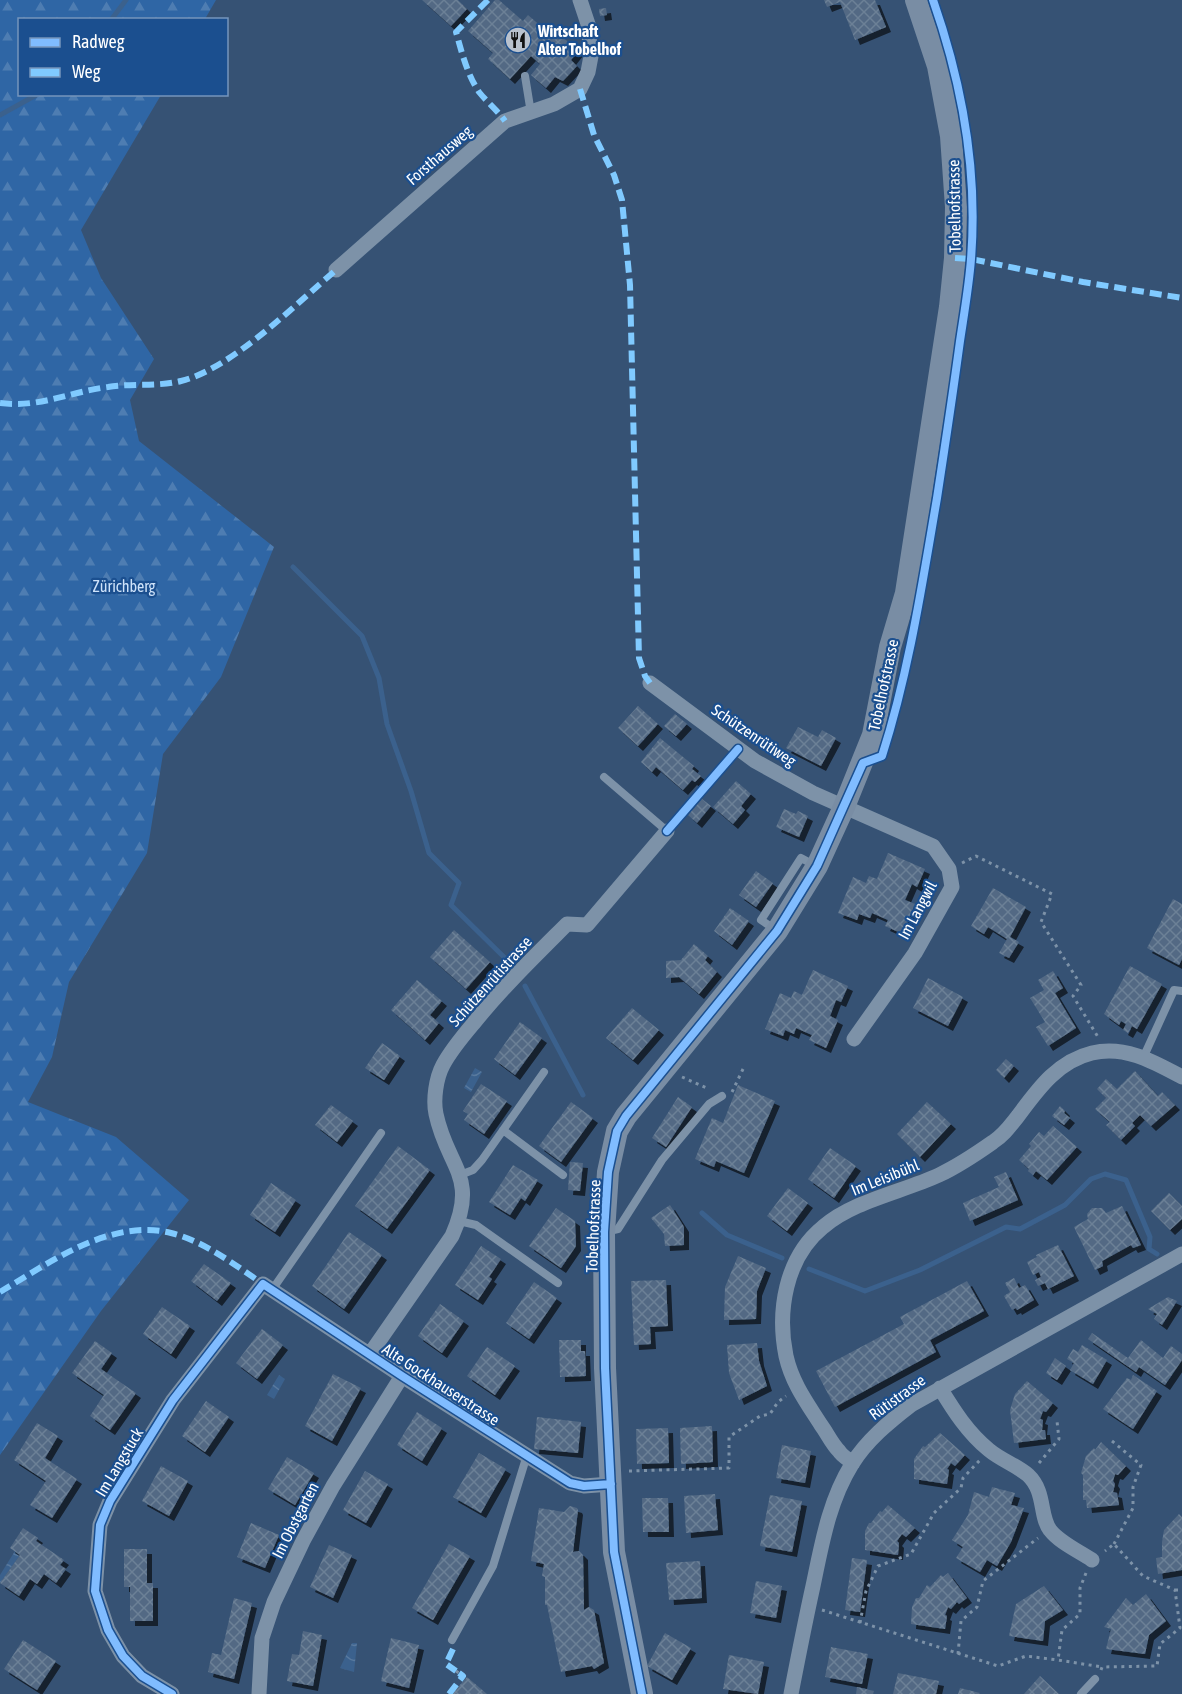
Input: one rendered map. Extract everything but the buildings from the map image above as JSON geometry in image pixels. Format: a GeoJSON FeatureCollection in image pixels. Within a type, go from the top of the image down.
{"type":"FeatureCollection","features":[{"type":"Feature","properties":{"kind":"main road","name":"Tobelhofstrasse"},"geometry":{"type":"LineString","coordinates":[[642,1694],[614,1551],[605,1368],[604,1232],[608,1172],[617,1131],[626,1116],[777,931],[817,866],[873,735],[890,647],[906,594],[950,307],[955,258],[956,207],[951,136],[938,66],[916,0]]}},
{"type":"Feature","properties":{"kind":"street","name":"Forsthausweg"},"geometry":{"type":"LineString","coordinates":[[336,270],[505,121],[554,104],[580,89],[588,72],[591,56],[588,24],[580,0]]}},
{"type":"Feature","properties":{"kind":"street","name":"Schützenrütiweg"},"geometry":{"type":"LineString","coordinates":[[650,683],[755,761],[799,786],[844,807]]}},
{"type":"Feature","properties":{"kind":"street","name":"Im Langwil"},"geometry":{"type":"LineString","coordinates":[[844,807],[933,846],[949,868],[952,887],[915,953],[854,1039]]}},
{"type":"Feature","properties":{"kind":"street","name":"Schützenrütistrasse"},"geometry":{"type":"LineString","coordinates":[[370,1354],[452,1236],[459,1221],[464,1195],[460,1175],[442,1135],[435,1112],[436,1089],[442,1067],[456,1044],[498,994],[567,924],[587,925],[667,831]]}},
{"type":"Feature","properties":{"kind":"street","name":"Im Leisibühl"},"geometry":{"type":"LineString","coordinates":[[853,1462],[839,1452],[797,1388],[788,1366],[782,1336],[782,1309],[789,1277],[804,1248],[822,1227],[871,1201],[938,1175],[967,1160],[1003,1136],[1043,1083],[1066,1062],[1091,1053],[1119,1051],[1144,1056],[1182,1077]]}},
{"type":"Feature","properties":{"kind":"street","name":"Rütistrasse"},"geometry":{"type":"LineString","coordinates":[[791,1694],[831,1509],[853,1462],[867,1444],[911,1405],[1182,1254]]}},
{"type":"Feature","properties":{"kind":"street","name":"Alte Gockhauserstrasse"},"geometry":{"type":"LineString","coordinates":[[267,1287],[570,1483],[584,1486],[611,1478]]}},
{"type":"Feature","properties":{"kind":"street","name":"Im Langstuck"},"geometry":{"type":"LineString","coordinates":[[172,1694],[142,1676],[123,1656],[108,1630],[95,1591],[96,1549],[100,1525],[110,1501],[173,1400],[267,1287]]}},
{"type":"Feature","properties":{"kind":"street","name":"Im Obstgarten"},"geometry":{"type":"LineString","coordinates":[[259,1694],[262,1638],[274,1602],[303,1541],[333,1486],[402,1376]]}},
{"type":"Feature","properties":{"kind":"street"},"geometry":{"type":"LineString","coordinates":[[940,1388],[973,1436],[989,1450],[1028,1476],[1039,1489],[1049,1529],[1058,1538],[1092,1560]]}},
{"type":"Feature","properties":{"kind":"lane"},"geometry":{"type":"LineString","coordinates":[[525,76],[531,113]]}},
{"type":"Feature","properties":{"kind":"lane"},"geometry":{"type":"LineString","coordinates":[[604,777],[667,831]]}},
{"type":"Feature","properties":{"kind":"lane"},"geometry":{"type":"LineString","coordinates":[[1144,1056],[1174,990],[1182,991]]}},
{"type":"Feature","properties":{"kind":"lane"},"geometry":{"type":"LineString","coordinates":[[460,1175],[473,1170],[544,1072]]}},
{"type":"Feature","properties":{"kind":"lane"},"geometry":{"type":"LineString","coordinates":[[604,1232],[618,1229],[662,1160],[709,1104],[722,1096]]}},
{"type":"Feature","properties":{"kind":"lane"},"geometry":{"type":"LineString","coordinates":[[503,1130],[563,1175]]}},
{"type":"Feature","properties":{"kind":"lane"},"geometry":{"type":"LineString","coordinates":[[267,1287],[381,1133]]}},
{"type":"Feature","properties":{"kind":"lane"},"geometry":{"type":"LineString","coordinates":[[459,1221],[476,1225],[558,1283]]}},
{"type":"Feature","properties":{"kind":"lane"},"geometry":{"type":"LineString","coordinates":[[452,1640],[493,1566],[527,1455]]}},
{"type":"Feature","properties":{"kind":"lane"},"geometry":{"type":"LineString","coordinates":[[1082,1694],[1095,1679]]}},
{"type":"Feature","properties":{"kind":"path"},"geometry":{"type":"LineString","coordinates":[[976,856],[1052,894],[1041,922],[1081,985],[1073,996],[1099,1040]]}},
{"type":"Feature","properties":{"kind":"path"},"geometry":{"type":"LineString","coordinates":[[689,1080],[722,1096],[744,1067]]}},
{"type":"Feature","properties":{"kind":"path"},"geometry":{"type":"LineString","coordinates":[[611,1478],[729,1468],[729,1437],[760,1416],[771,1414],[778,1402],[797,1388]]}},
{"type":"Feature","properties":{"kind":"path"},"geometry":{"type":"LineString","coordinates":[[1028,1476],[1059,1439],[1057,1421]]}},
{"type":"Feature","properties":{"kind":"path"},"geometry":{"type":"LineString","coordinates":[[1058,1660],[1062,1630],[1080,1614],[1080,1588],[1092,1560],[1114,1544],[1133,1508],[1133,1487],[1142,1465],[1112,1441]]}},
{"type":"Feature","properties":{"kind":"path"},"geometry":{"type":"LineString","coordinates":[[860,1623],[866,1591],[878,1566],[910,1554],[934,1513],[961,1488],[963,1478],[989,1450]]}},
{"type":"Feature","properties":{"kind":"path"},"geometry":{"type":"LineString","coordinates":[[1114,1544],[1143,1576],[1175,1590],[1182,1590]]}},
{"type":"Feature","properties":{"kind":"path"},"geometry":{"type":"LineString","coordinates":[[958,1654],[961,1621],[977,1607],[983,1581],[1024,1549]]}},
{"type":"Feature","properties":{"kind":"path"},"geometry":{"type":"LineString","coordinates":[[809,1606],[998,1666],[1026,1656],[1102,1667],[1157,1666],[1160,1644],[1180,1628],[1175,1590]]}},
{"type":"Feature","properties":{"kind":"path"},"geometry":{"type":"LineString","coordinates":[[1095,1679],[1102,1667]]}},
{"type":"Feature","properties":{"kind":"green space","name":"Zürichberg"},"geometry":{"type":"Polygon","coordinates":[[[0,0],[216,0],[206,18],[18,18],[18,96],[160,96],[81,230],[101,278],[154,359],[130,400],[139,441],[274,547],[221,677],[163,754],[147,853],[69,982],[52,1057],[28,1102],[116,1137],[189,1200],[101,1311],[0,1455],[0,0]]]}},
{"type":"Feature","properties":{"kind":"water"},"geometry":{"type":"Polygon","coordinates":[[[475,1068],[482,1072],[471,1092],[464,1088],[475,1068]]]}},
{"type":"Feature","properties":{"kind":"water"},"geometry":{"type":"Polygon","coordinates":[[[279,1375],[285,1379],[274,1399],[267,1395],[279,1375]]]}},
{"type":"Feature","properties":{"kind":"water"},"geometry":{"type":"Polygon","coordinates":[[[15,1551],[20,1555],[0,1583],[0,1575],[15,1551]]]}},
{"type":"Feature","properties":{"kind":"water"},"geometry":{"type":"Polygon","coordinates":[[[352,1643],[357,1643],[354,1672],[340,1668],[352,1643]]]}},
{"type":"Feature","properties":{"kind":"waterway"},"geometry":{"type":"LineString","coordinates":[[112,18],[126,0]]}},
{"type":"Feature","properties":{"kind":"waterway"},"geometry":{"type":"LineString","coordinates":[[0,115],[34,96]]}},
{"type":"Feature","properties":{"kind":"waterway"},"geometry":{"type":"LineString","coordinates":[[293,567],[362,636],[379,678],[387,724],[411,791],[429,853],[459,883],[451,905],[509,962]]}},
{"type":"Feature","properties":{"kind":"waterway"},"geometry":{"type":"LineString","coordinates":[[525,986],[583,1095]]}},
{"type":"Feature","properties":{"kind":"waterway"},"geometry":{"type":"LineString","coordinates":[[809,1269],[865,1291],[920,1270],[1006,1227],[1020,1229],[1065,1205],[1091,1179],[1105,1174],[1126,1180],[1150,1237],[1149,1249],[1157,1254]]}},
{"type":"Feature","properties":{"kind":"waterway"},"geometry":{"type":"LineString","coordinates":[[702,1213],[727,1235],[782,1258]]}},
{"type":"Feature","properties":{"kind":"marked path"},"geometry":{"type":"LineString","coordinates":[[488,0],[456,32],[471,78],[479,92],[505,121]]}},
{"type":"Feature","properties":{"kind":"marked path"},"geometry":{"type":"LineString","coordinates":[[580,89],[594,135],[614,175],[622,200],[630,285],[639,658],[650,683]]}},
{"type":"Feature","properties":{"kind":"marked path"},"geometry":{"type":"LineString","coordinates":[[955,258],[1182,298]]}},
{"type":"Feature","properties":{"kind":"marked path"},"geometry":{"type":"LineString","coordinates":[[0,403],[28,403],[108,387],[172,383],[200,374],[221,363],[262,334],[336,270]]}},
{"type":"Feature","properties":{"kind":"marked path"},"geometry":{"type":"LineString","coordinates":[[0,1292],[81,1246],[103,1237],[148,1230],[171,1233],[195,1242],[219,1254],[263,1284]]}},
{"type":"Feature","properties":{"kind":"marked path"},"geometry":{"type":"LineString","coordinates":[[453,1649],[446,1664],[456,1671]]}},
{"type":"Feature","properties":{"kind":"marked path"},"geometry":{"type":"LineString","coordinates":[[449,1694],[463,1676],[459,1673]]}},
{"type":"Feature","properties":{"kind":"cycle path"},"geometry":{"type":"LineString","coordinates":[[642,1694],[614,1552],[605,1368],[604,1232],[608,1172],[617,1131],[626,1116],[777,931],[817,866],[863,763],[882,756],[892,724],[914,628],[937,498],[968,290],[973,226],[966,128],[952,63],[933,0]]}},
{"type":"Feature","properties":{"kind":"cycle path"},"geometry":{"type":"LineString","coordinates":[[667,831],[738,749]]}},
{"type":"Feature","properties":{"kind":"cycle path"},"geometry":{"type":"LineString","coordinates":[[172,1694],[142,1676],[123,1656],[108,1630],[95,1591],[100,1525],[110,1501],[173,1400],[263,1284],[570,1483],[584,1486],[611,1484]]}},
{"type":"Feature","properties":{"kind":"place","name":"Wirtschaft Alter Tobelhof"},"geometry":{"type":"Point","coordinates":[518,40]}}]}
